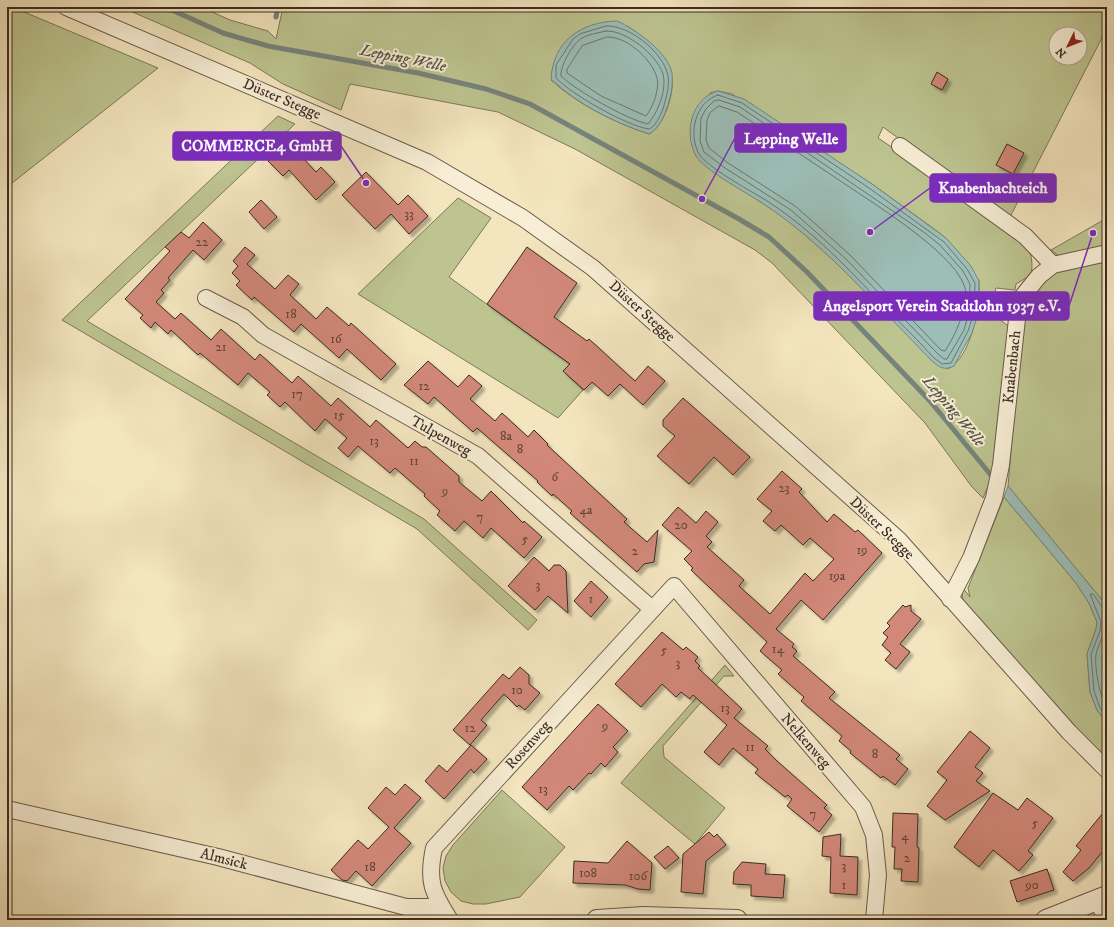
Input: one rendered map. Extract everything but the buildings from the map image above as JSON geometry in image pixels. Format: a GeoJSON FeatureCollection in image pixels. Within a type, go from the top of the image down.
{"type":"FeatureCollection","features":[{"type":"Feature","properties":{"kind":"street","name":"Düster Stegge"},"geometry":{"type":"LineString","coordinates":[[66,7],[427,162],[523,218],[593,268],[899,540],[950,600],[1074,737],[1107,770]]}},
{"type":"Feature","properties":{"kind":"street"},"geometry":{"type":"LineString","coordinates":[[900,146],[1024,236],[1053,265]]}},
{"type":"Feature","properties":{"kind":"street","name":"Knabenbach"},"geometry":{"type":"LineString","coordinates":[[950,600],[971,558],[994,498],[1001,465],[1016,324],[1022,297],[1039,276],[1053,265],[1107,253]]}},
{"type":"Feature","properties":{"kind":"street","name":"Tulpenweg"},"geometry":{"type":"LineString","coordinates":[[206,298],[243,317],[263,335],[478,456],[652,609]]}},
{"type":"Feature","properties":{"kind":"street","name":"Rosenweg"},"geometry":{"type":"LineString","coordinates":[[446,914],[431,887],[430,868],[434,848],[674,586]]}},
{"type":"Feature","properties":{"kind":"street","name":"Nelkenweg"},"geometry":{"type":"LineString","coordinates":[[674,586],[863,807],[874,835],[878,874],[874,920]]}},
{"type":"Feature","properties":{"kind":"street","name":"Almsick"},"geometry":{"type":"LineString","coordinates":[[7,809],[218,857],[406,907],[446,914]]}},
{"type":"Feature","properties":{"kind":"street"},"geometry":{"type":"LineString","coordinates":[[1046,920],[1101,899]]}},
{"type":"Feature","properties":{"kind":"street"},"geometry":{"type":"LineString","coordinates":[[597,920],[656,917],[737,920]]}},
{"type":"Feature","properties":{"kind":"lane"},"geometry":{"type":"LineString","coordinates":[[1101,899],[1102,920]]}},
{"type":"Feature","properties":{"kind":"green space"},"geometry":{"type":"Polygon","coordinates":[[[7,7],[12,7],[158,68],[7,187],[7,7]]]}},
{"type":"Feature","properties":{"kind":"green space"},"geometry":{"type":"Polygon","coordinates":[[[121,7],[201,7],[230,20],[268,31],[276,39],[283,7],[1107,7],[1107,28],[1088,65],[1088,26],[1048,26],[1048,66],[1088,66],[1009,219],[883,127],[878,138],[926,170],[1027,245],[1030,253],[1032,260],[1031,275],[1016,284],[1015,290],[996,288],[991,313],[1011,328],[997,465],[983,498],[972,487],[925,423],[772,263],[755,250],[575,149],[498,112],[350,84],[341,110],[283,84],[250,63],[121,7]],[[627,26],[551,80],[584,105],[636,130],[649,134],[658,127],[667,109],[672,91],[671,73],[665,60],[659,53],[639,34],[627,26]],[[718,91],[710,93],[720,176],[786,218],[840,266],[900,327],[948,369],[956,363],[969,342],[973,330],[978,303],[979,281],[946,238],[872,184],[732,94],[718,91]]]}},
{"type":"Feature","properties":{"kind":"green space"},"geometry":{"type":"Polygon","coordinates":[[[278,116],[295,124],[87,321],[424,519],[537,620],[528,630],[417,529],[62,320],[278,116]]]}},
{"type":"Feature","properties":{"kind":"green space"},"geometry":{"type":"Polygon","coordinates":[[[458,198],[491,218],[449,277],[570,364],[563,371],[583,390],[558,418],[358,294],[458,198]]]}},
{"type":"Feature","properties":{"kind":"green space"},"geometry":{"type":"Polygon","coordinates":[[[1107,218],[1107,248],[1063,259],[1051,250],[1107,218]]]}},
{"type":"Feature","properties":{"kind":"green space"},"geometry":{"type":"Polygon","coordinates":[[[1107,257],[1107,606],[1008,486],[1023,313],[1028,296],[1057,270],[1107,257]]]}},
{"type":"Feature","properties":{"kind":"green space"},"geometry":{"type":"Polygon","coordinates":[[[1004,497],[1076,583],[1089,603],[1097,622],[1087,654],[1090,692],[1097,710],[1107,723],[1107,759],[1089,744],[964,605],[962,587],[970,597],[968,588],[1004,497]]]}},
{"type":"Feature","properties":{"kind":"green space"},"geometry":{"type":"Polygon","coordinates":[[[725,665],[734,676],[724,676],[663,746],[664,757],[725,808],[695,844],[621,783],[725,665]]]}},
{"type":"Feature","properties":{"kind":"green space"},"geometry":{"type":"Polygon","coordinates":[[[502,790],[565,847],[520,897],[486,904],[473,904],[461,901],[451,892],[445,881],[443,868],[446,856],[453,845],[502,790]]]}},
{"type":"Feature","properties":{"kind":"water"},"geometry":{"type":"Polygon","coordinates":[[[617,21],[641,35],[658,49],[669,65],[672,73],[671,92],[665,113],[658,127],[649,134],[636,130],[597,112],[572,97],[551,79],[557,54],[571,36],[591,25],[617,21]]]}},
{"type":"Feature","properties":{"kind":"water"},"geometry":{"type":"Polygon","coordinates":[[[718,91],[744,99],[872,184],[946,238],[971,266],[979,281],[978,314],[972,333],[954,366],[947,368],[939,367],[848,275],[791,223],[715,174],[700,161],[692,147],[690,137],[692,117],[696,108],[702,101],[709,95],[718,91]]]}},
{"type":"Feature","properties":{"kind":"water"},"geometry":{"type":"Polygon","coordinates":[[[1008,486],[1107,606],[1107,723],[1097,710],[1090,692],[1087,654],[1097,622],[1089,603],[1076,583],[1004,497],[1008,486]]]}},
{"type":"Feature","properties":{"kind":"waterway","name":"Lepping Welle"},"geometry":{"type":"LineString","coordinates":[[165,7],[223,33],[268,46],[418,73],[486,89],[530,104],[739,219],[769,237],[807,272],[930,401],[995,480]]}},
{"type":"Feature","properties":{"kind":"waterway"},"geometry":{"type":"LineString","coordinates":[[276,17],[278,7]]}},
{"type":"Feature","properties":{"kind":"place","name":"COMMERCE4 GmbH"},"geometry":{"type":"Point","coordinates":[366,183]}},
{"type":"Feature","properties":{"kind":"place","name":"Lepping Welle"},"geometry":{"type":"Point","coordinates":[702,199]}},
{"type":"Feature","properties":{"kind":"place","name":"Knabenbachteich"},"geometry":{"type":"Point","coordinates":[870,232]}},
{"type":"Feature","properties":{"kind":"place","name":"Angelsport Verein Stadtlohn 1937 e.V."},"geometry":{"type":"Point","coordinates":[1093,233]}}]}
